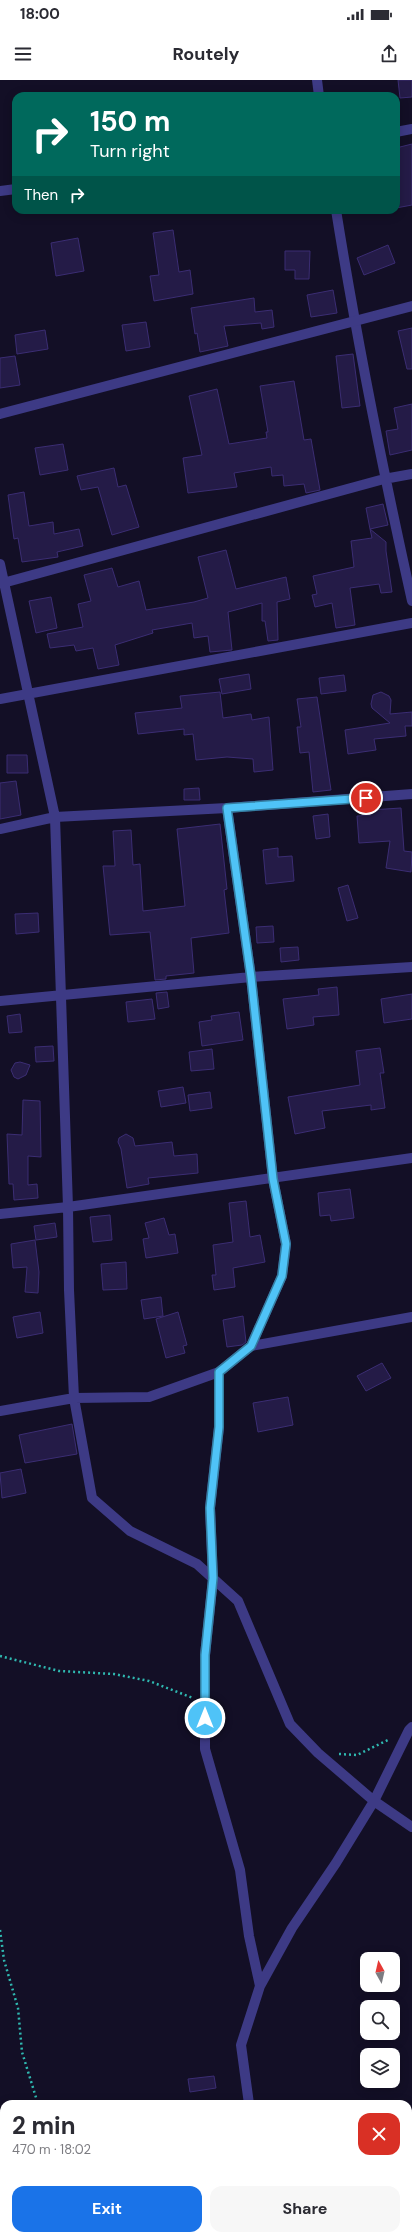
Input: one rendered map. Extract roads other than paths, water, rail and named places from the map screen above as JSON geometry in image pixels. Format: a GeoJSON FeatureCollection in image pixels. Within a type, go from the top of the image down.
{"type":"FeatureCollection","features":[{"type":"Feature","properties":{"kind":"street"},"geometry":{"type":"LineString","coordinates":[[317,80],[318,92]]}},
{"type":"Feature","properties":{"kind":"street"},"geometry":{"type":"LineString","coordinates":[[400,131],[412,129]]}},
{"type":"Feature","properties":{"kind":"street"},"geometry":{"type":"LineString","coordinates":[[0,191],[12,190]]}},
{"type":"Feature","properties":{"kind":"street"},"geometry":{"type":"LineString","coordinates":[[337,214],[354,321],[384,479],[412,601]]}},
{"type":"Feature","properties":{"kind":"street"},"geometry":{"type":"LineString","coordinates":[[0,414],[412,306]]}},
{"type":"Feature","properties":{"kind":"street"},"geometry":{"type":"LineString","coordinates":[[3,583],[384,479],[412,474]]}},
{"type":"Feature","properties":{"kind":"street"},"geometry":{"type":"LineString","coordinates":[[0,564],[55,817],[68,1207],[68,1290],[74,1398],[92,1498],[130,1531],[197,1564],[238,1601],[290,1724],[318,1753],[374,1801],[412,1827]]}},
{"type":"Feature","properties":{"kind":"street"},"geometry":{"type":"LineString","coordinates":[[0,699],[27,692],[412,623]]}},
{"type":"Feature","properties":{"kind":"street"},"geometry":{"type":"LineString","coordinates":[[0,829],[55,817],[227,808],[412,794]]}},
{"type":"Feature","properties":{"kind":"street"},"geometry":{"type":"LineString","coordinates":[[0,1411],[74,1398],[149,1397],[219,1372],[251,1346],[282,1276],[286,1244],[273,1179],[251,977],[227,808]]}},
{"type":"Feature","properties":{"kind":"street"},"geometry":{"type":"LineString","coordinates":[[0,1001],[251,977],[412,967]]}},
{"type":"Feature","properties":{"kind":"street"},"geometry":{"type":"LineString","coordinates":[[0,1214],[68,1207],[412,1158]]}},
{"type":"Feature","properties":{"kind":"street"},"geometry":{"type":"LineString","coordinates":[[251,1346],[412,1317]]}},
{"type":"Feature","properties":{"kind":"street"},"geometry":{"type":"LineString","coordinates":[[219,1372],[219,1427],[210,1508],[213,1578],[205,1655],[205,1749],[240,1870],[249,1936],[260,1986]]}},
{"type":"Feature","properties":{"kind":"street"},"geometry":{"type":"LineString","coordinates":[[248,2100],[241,2045],[260,1986],[292,1928],[336,1863],[374,1801],[410,1729]]}}]}
